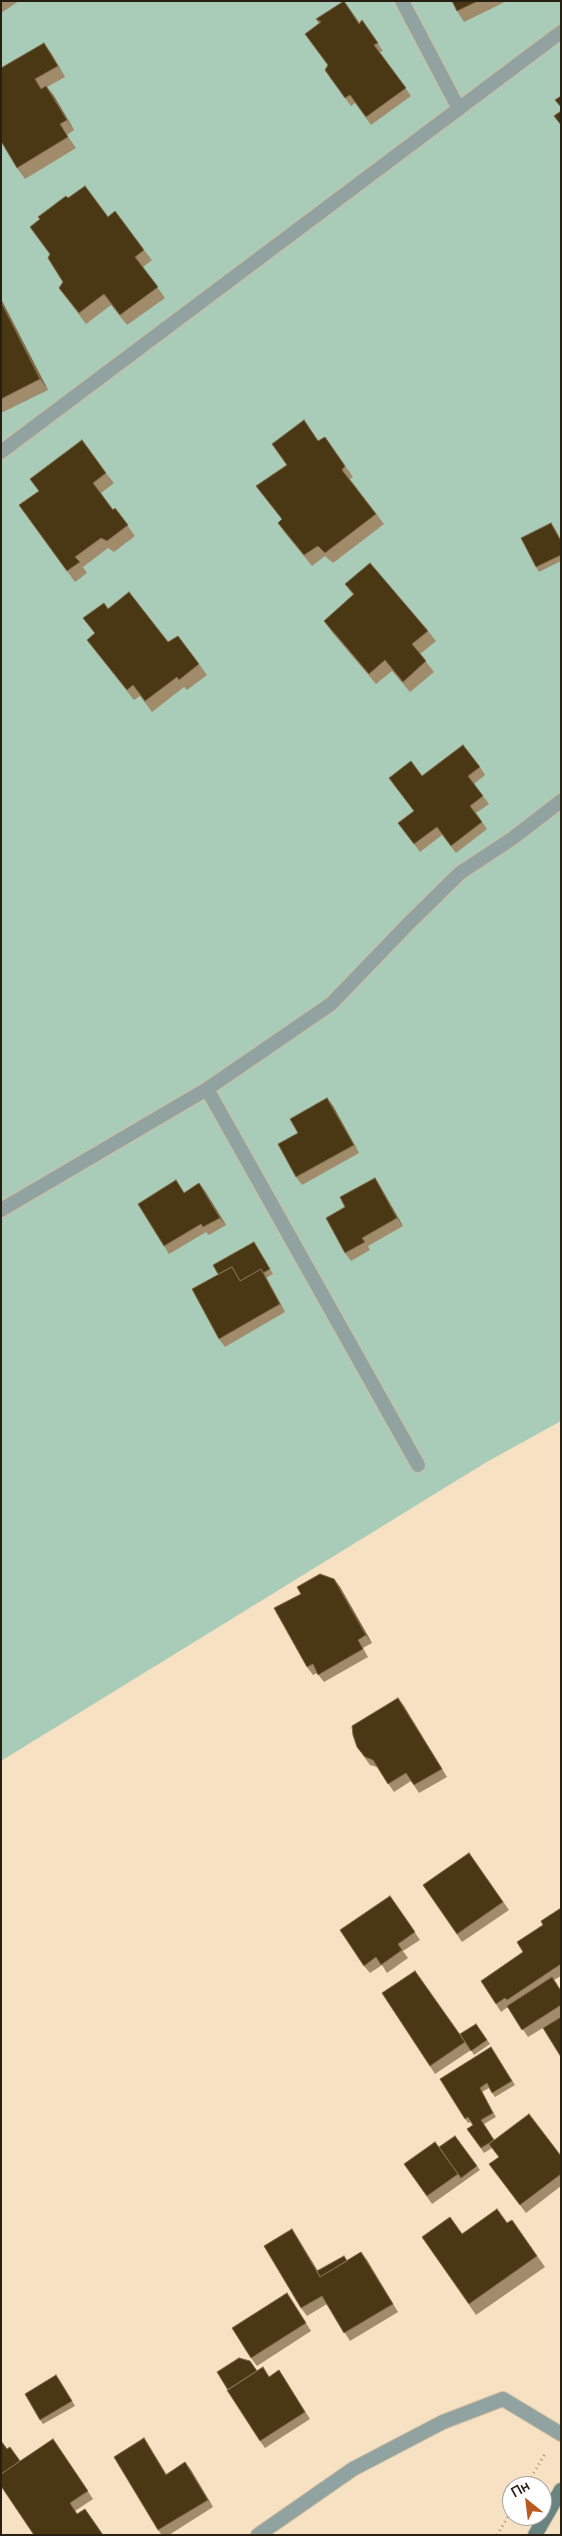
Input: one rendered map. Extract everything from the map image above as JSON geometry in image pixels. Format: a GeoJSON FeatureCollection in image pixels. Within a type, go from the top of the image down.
{"type":"FeatureCollection","features":[{"type":"Feature","properties":{"kind":"main road"},"geometry":{"type":"LineString","coordinates":[[535,2535],[561,2490]]}},
{"type":"Feature","properties":{"kind":"lane"},"geometry":{"type":"LineString","coordinates":[[402,1],[459,109]]}},
{"type":"Feature","properties":{"kind":"lane"},"geometry":{"type":"LineString","coordinates":[[1,452],[561,32]]}},
{"type":"Feature","properties":{"kind":"lane"},"geometry":{"type":"LineString","coordinates":[[1,1210],[207,1089],[331,1004],[460,873],[513,838],[561,801]]}},
{"type":"Feature","properties":{"kind":"lane"},"geometry":{"type":"LineString","coordinates":[[207,1089],[418,1465]]}},
{"type":"Feature","properties":{"kind":"lane"},"geometry":{"type":"LineString","coordinates":[[258,2535],[353,2469],[443,2422],[503,2399],[560,2433]]}},
{"type":"Feature","properties":{"kind":"path"},"geometry":{"type":"LineString","coordinates":[[532,2476],[560,2433]]}},
{"type":"Feature","properties":{"kind":"green space"},"geometry":{"type":"Polygon","coordinates":[[[1,1],[561,1],[561,1421],[485,1463],[1,1761],[1,1]]]}},
{"type":"Feature","properties":{"kind":"building"},"geometry":{"type":"Polygon","coordinates":[[[344,1],[359,24],[362,20],[378,43],[374,45],[406,88],[366,117],[350,95],[345,98],[325,70],[328,65],[305,34],[321,22],[316,19],[344,1]]]}},
{"type":"Feature","properties":{"kind":"building"},"geometry":{"type":"Polygon","coordinates":[[[452,1],[478,1],[457,11],[452,1]]]}},
{"type":"Feature","properties":{"kind":"building"},"geometry":{"type":"Polygon","coordinates":[[[44,43],[58,66],[35,79],[41,89],[46,86],[67,120],[60,124],[68,137],[17,168],[1,141],[1,68],[44,43]]]}},
{"type":"Feature","properties":{"kind":"building"},"geometry":{"type":"Polygon","coordinates":[[[561,96],[561,107],[555,100],[561,96]]]}},
{"type":"Feature","properties":{"kind":"building"},"geometry":{"type":"Polygon","coordinates":[[[561,111],[561,125],[554,116],[561,111]]]}},
{"type":"Feature","properties":{"kind":"building"},"geometry":{"type":"Polygon","coordinates":[[[85,186],[108,217],[115,211],[144,250],[135,257],[158,287],[120,315],[104,294],[79,313],[59,288],[63,282],[48,258],[50,254],[30,227],[40,219],[38,217],[66,196],[68,198],[85,186]]]}},
{"type":"Feature","properties":{"kind":"building"},"geometry":{"type":"Polygon","coordinates":[[[1,302],[40,379],[1,399],[1,302]]]}},
{"type":"Feature","properties":{"kind":"building"},"geometry":{"type":"Polygon","coordinates":[[[304,420],[318,441],[325,437],[345,466],[342,470],[376,514],[325,553],[318,546],[304,555],[278,523],[282,519],[256,486],[287,465],[272,444],[304,420]]]}},
{"type":"Feature","properties":{"kind":"building"},"geometry":{"type":"Polygon","coordinates":[[[82,440],[106,473],[93,483],[113,510],[115,508],[128,525],[107,541],[101,538],[75,557],[80,562],[67,571],[19,505],[39,491],[30,479],[82,440]]]}},
{"type":"Feature","properties":{"kind":"building"},"geometry":{"type":"Polygon","coordinates":[[[551,523],[561,541],[561,555],[536,567],[521,538],[551,523]]]}},
{"type":"Feature","properties":{"kind":"building"},"geometry":{"type":"Polygon","coordinates":[[[370,563],[428,631],[412,644],[426,661],[403,682],[385,660],[369,674],[324,621],[354,594],[345,584],[370,563]]]}},
{"type":"Feature","properties":{"kind":"building"},"geometry":{"type":"Polygon","coordinates":[[[129,592],[168,642],[178,636],[199,664],[179,680],[177,677],[145,701],[133,685],[127,690],[87,640],[95,633],[83,618],[104,603],[108,609],[129,592]]]}},
{"type":"Feature","properties":{"kind":"building"},"geometry":{"type":"Polygon","coordinates":[[[463,745],[480,767],[468,776],[483,796],[470,806],[482,822],[451,846],[437,827],[414,844],[398,823],[414,811],[389,778],[411,761],[422,776],[463,745]]]}},
{"type":"Feature","properties":{"kind":"building"},"geometry":{"type":"Polygon","coordinates":[[[327,1098],[354,1145],[296,1177],[278,1144],[298,1133],[290,1119],[327,1098]]]}},
{"type":"Feature","properties":{"kind":"building"},"geometry":{"type":"Polygon","coordinates":[[[375,1178],[397,1218],[362,1238],[365,1242],[345,1253],[326,1218],[345,1207],[340,1197],[375,1178]]]}},
{"type":"Feature","properties":{"kind":"building"},"geometry":{"type":"Polygon","coordinates":[[[176,1180],[184,1193],[199,1183],[220,1218],[203,1227],[201,1224],[164,1246],[138,1204],[176,1180]]]}},
{"type":"Feature","properties":{"kind":"building"},"geometry":{"type":"Polygon","coordinates":[[[254,1242],[270,1269],[263,1273],[261,1269],[240,1281],[232,1267],[218,1274],[213,1265],[254,1242]]]}},
{"type":"Feature","properties":{"kind":"building"},"geometry":{"type":"Polygon","coordinates":[[[232,1267],[240,1281],[261,1269],[280,1304],[219,1339],[192,1289],[232,1267]]]}},
{"type":"Feature","properties":{"kind":"building"},"geometry":{"type":"Polygon","coordinates":[[[320,1574],[334,1579],[366,1635],[358,1640],[363,1649],[318,1675],[313,1664],[307,1667],[274,1608],[301,1594],[297,1587],[320,1574]]]}},
{"type":"Feature","properties":{"kind":"building"},"geometry":{"type":"Polygon","coordinates":[[[398,1698],[442,1769],[414,1785],[406,1773],[388,1784],[373,1760],[365,1757],[357,1747],[353,1735],[352,1726],[398,1698]]]}},
{"type":"Feature","properties":{"kind":"building"},"geometry":{"type":"Polygon","coordinates":[[[469,1853],[503,1902],[457,1934],[423,1885],[469,1853]]]}},
{"type":"Feature","properties":{"kind":"building"},"geometry":{"type":"Polygon","coordinates":[[[390,1896],[415,1932],[398,1944],[402,1950],[381,1965],[376,1957],[364,1966],[340,1930],[390,1896]]]}},
{"type":"Feature","properties":{"kind":"building"},"geometry":{"type":"Polygon","coordinates":[[[561,1908],[561,1964],[507,2000],[505,1998],[496,2004],[481,1981],[523,1952],[517,1942],[543,1925],[541,1921],[561,1908]]]}},
{"type":"Feature","properties":{"kind":"building"},"geometry":{"type":"Polygon","coordinates":[[[415,1971],[465,2042],[430,2066],[382,1993],[415,1971]]]}},
{"type":"Feature","properties":{"kind":"building"},"geometry":{"type":"Polygon","coordinates":[[[552,1977],[561,1991],[561,2005],[522,2030],[507,2006],[552,1977]]]}},
{"type":"Feature","properties":{"kind":"building"},"geometry":{"type":"Polygon","coordinates":[[[561,2017],[561,2057],[543,2028],[561,2017]]]}},
{"type":"Feature","properties":{"kind":"building"},"geometry":{"type":"Polygon","coordinates":[[[476,2024],[487,2040],[471,2051],[460,2034],[476,2024]]]}},
{"type":"Feature","properties":{"kind":"building"},"geometry":{"type":"Polygon","coordinates":[[[491,2047],[512,2081],[492,2093],[487,2083],[480,2088],[493,2113],[481,2120],[494,2140],[481,2148],[467,2129],[473,2125],[468,2117],[465,2119],[440,2079],[491,2047]]]}},
{"type":"Feature","properties":{"kind":"building"},"geometry":{"type":"Polygon","coordinates":[[[529,2114],[561,2156],[561,2174],[520,2205],[489,2164],[499,2157],[489,2144],[529,2114]]]}},
{"type":"Feature","properties":{"kind":"building"},"geometry":{"type":"Polygon","coordinates":[[[455,2136],[477,2166],[461,2178],[439,2147],[455,2136]]]}},
{"type":"Feature","properties":{"kind":"building"},"geometry":{"type":"Polygon","coordinates":[[[435,2142],[458,2174],[427,2196],[404,2164],[435,2142]]]}},
{"type":"Feature","properties":{"kind":"building"},"geometry":{"type":"Polygon","coordinates":[[[497,2209],[507,2223],[512,2220],[537,2256],[469,2304],[422,2237],[450,2217],[462,2234],[497,2209]]]}},
{"type":"Feature","properties":{"kind":"building"},"geometry":{"type":"Polygon","coordinates":[[[292,2229],[320,2277],[361,2252],[393,2304],[344,2333],[322,2296],[301,2308],[264,2246],[292,2229]]]}},
{"type":"Feature","properties":{"kind":"building"},"geometry":{"type":"Polygon","coordinates":[[[344,2256],[347,2261],[320,2277],[317,2271],[344,2256]]]}},
{"type":"Feature","properties":{"kind":"building"},"geometry":{"type":"Polygon","coordinates":[[[287,2293],[306,2323],[251,2358],[232,2328],[287,2293]]]}},
{"type":"Feature","properties":{"kind":"building"},"geometry":{"type":"Polygon","coordinates":[[[239,2358],[250,2361],[257,2371],[228,2390],[217,2372],[239,2358]]]}},
{"type":"Feature","properties":{"kind":"building"},"geometry":{"type":"Polygon","coordinates":[[[263,2367],[269,2377],[279,2370],[305,2412],[260,2441],[227,2390],[263,2367]]]}},
{"type":"Feature","properties":{"kind":"building"},"geometry":{"type":"Polygon","coordinates":[[[56,2375],[72,2401],[40,2420],[25,2394],[56,2375]]]}},
{"type":"Feature","properties":{"kind":"building"},"geometry":{"type":"Polygon","coordinates":[[[144,2438],[166,2475],[185,2462],[208,2500],[158,2530],[114,2457],[144,2438]]]}},
{"type":"Feature","properties":{"kind":"building"},"geometry":{"type":"Polygon","coordinates":[[[53,2439],[88,2491],[70,2503],[77,2514],[85,2509],[103,2535],[34,2535],[1,2486],[1,2474],[53,2439]]]}},
{"type":"Feature","properties":{"kind":"building"},"geometry":{"type":"Polygon","coordinates":[[[1,2441],[7,2449],[10,2447],[20,2461],[1,2474],[1,2441]]]}}]}
